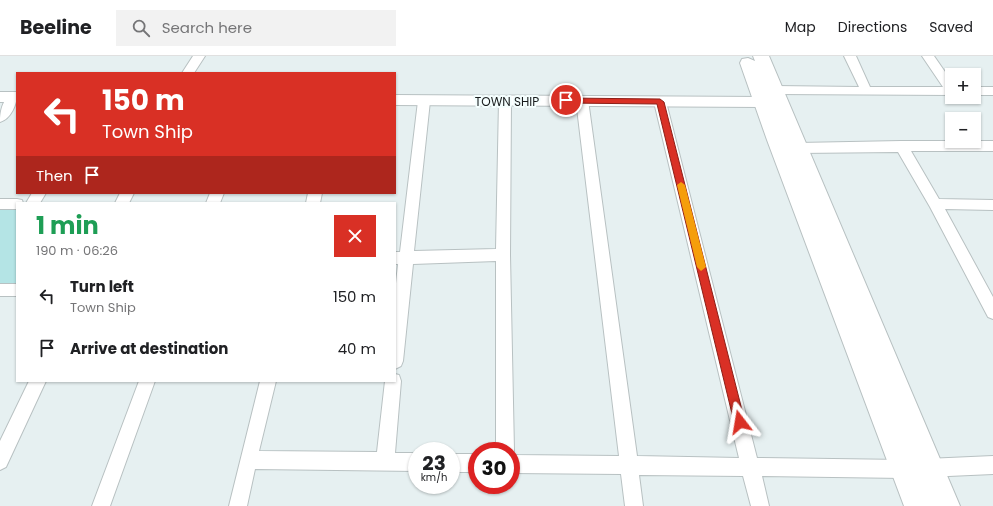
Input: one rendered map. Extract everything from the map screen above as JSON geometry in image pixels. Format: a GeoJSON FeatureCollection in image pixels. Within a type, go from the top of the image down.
{"type":"FeatureCollection","features":[{"type":"Feature","properties":{"kind":"main road"},"geometry":{"type":"LineString","coordinates":[[745,56],[798,148],[946,506]]}},
{"type":"Feature","properties":{"kind":"main road"},"geometry":{"type":"LineString","coordinates":[[761,56],[776,140],[918,506]]}},
{"type":"Feature","properties":{"kind":"street"},"geometry":{"type":"LineString","coordinates":[[189,72],[199,56]]}},
{"type":"Feature","properties":{"kind":"street"},"geometry":{"type":"LineString","coordinates":[[850,56],[866,90]]}},
{"type":"Feature","properties":{"kind":"street"},"geometry":{"type":"LineString","coordinates":[[928,56],[945,80]]}},
{"type":"Feature","properties":{"kind":"street"},"geometry":{"type":"LineString","coordinates":[[769,96],[866,90],[945,90]]}},
{"type":"Feature","properties":{"kind":"street"},"geometry":{"type":"LineString","coordinates":[[981,91],[993,91]]}},
{"type":"Feature","properties":{"kind":"street","name":"TOWN SHIP"},"geometry":{"type":"LineString","coordinates":[[396,100],[582,100],[660,102],[769,96]]}},
{"type":"Feature","properties":{"kind":"street"},"geometry":{"type":"LineString","coordinates":[[0,118],[11,97]]}},
{"type":"Feature","properties":{"kind":"street"},"geometry":{"type":"LineString","coordinates":[[582,100],[634,506]]}},
{"type":"Feature","properties":{"kind":"street"},"geometry":{"type":"LineString","coordinates":[[396,340],[400,258],[424,101]]}},
{"type":"Feature","properties":{"kind":"street"},"geometry":{"type":"LineString","coordinates":[[505,101],[503,255],[505,442]]}},
{"type":"Feature","properties":{"kind":"street"},"geometry":{"type":"LineString","coordinates":[[660,102],[760,506]]}},
{"type":"Feature","properties":{"kind":"street"},"geometry":{"type":"LineString","coordinates":[[901,146],[935,204],[993,312]]}},
{"type":"Feature","properties":{"kind":"street"},"geometry":{"type":"LineString","coordinates":[[798,148],[993,146]]}},
{"type":"Feature","properties":{"kind":"street"},"geometry":{"type":"LineString","coordinates":[[0,204],[16,204]]}},
{"type":"Feature","properties":{"kind":"street"},"geometry":{"type":"LineString","coordinates":[[935,204],[993,205]]}},
{"type":"Feature","properties":{"kind":"street"},"geometry":{"type":"LineString","coordinates":[[400,258],[503,255]]}},
{"type":"Feature","properties":{"kind":"street"},"geometry":{"type":"LineString","coordinates":[[0,290],[16,290]]}},
{"type":"Feature","properties":{"kind":"street"},"geometry":{"type":"LineString","coordinates":[[0,461],[38,382]]}},
{"type":"Feature","properties":{"kind":"street"},"geometry":{"type":"LineString","coordinates":[[101,506],[147,382]]}},
{"type":"Feature","properties":{"kind":"street"},"geometry":{"type":"LineString","coordinates":[[238,506],[268,382]]}},
{"type":"Feature","properties":{"kind":"street"},"geometry":{"type":"LineString","coordinates":[[385,462],[393,382]]}},
{"type":"Feature","properties":{"kind":"street"},"geometry":{"type":"LineString","coordinates":[[248,460],[408,462]]}},
{"type":"Feature","properties":{"kind":"street"},"geometry":{"type":"LineString","coordinates":[[520,464],[904,469],[993,465]]}},
{"type":"Feature","properties":{"kind":"shaded area"},"geometry":{"type":"Polygon","coordinates":[[[0,210],[16,210],[16,284],[0,284],[0,210]]]}},
{"type":"Feature","properties":{"kind":"slow traffic"},"geometry":{"type":"LineString","coordinates":[[681,185],[701,267]]}},
{"type":"Feature","properties":{"kind":"route"},"geometry":{"type":"LineString","coordinates":[[566,100],[660,102],[740,422]]}}]}
